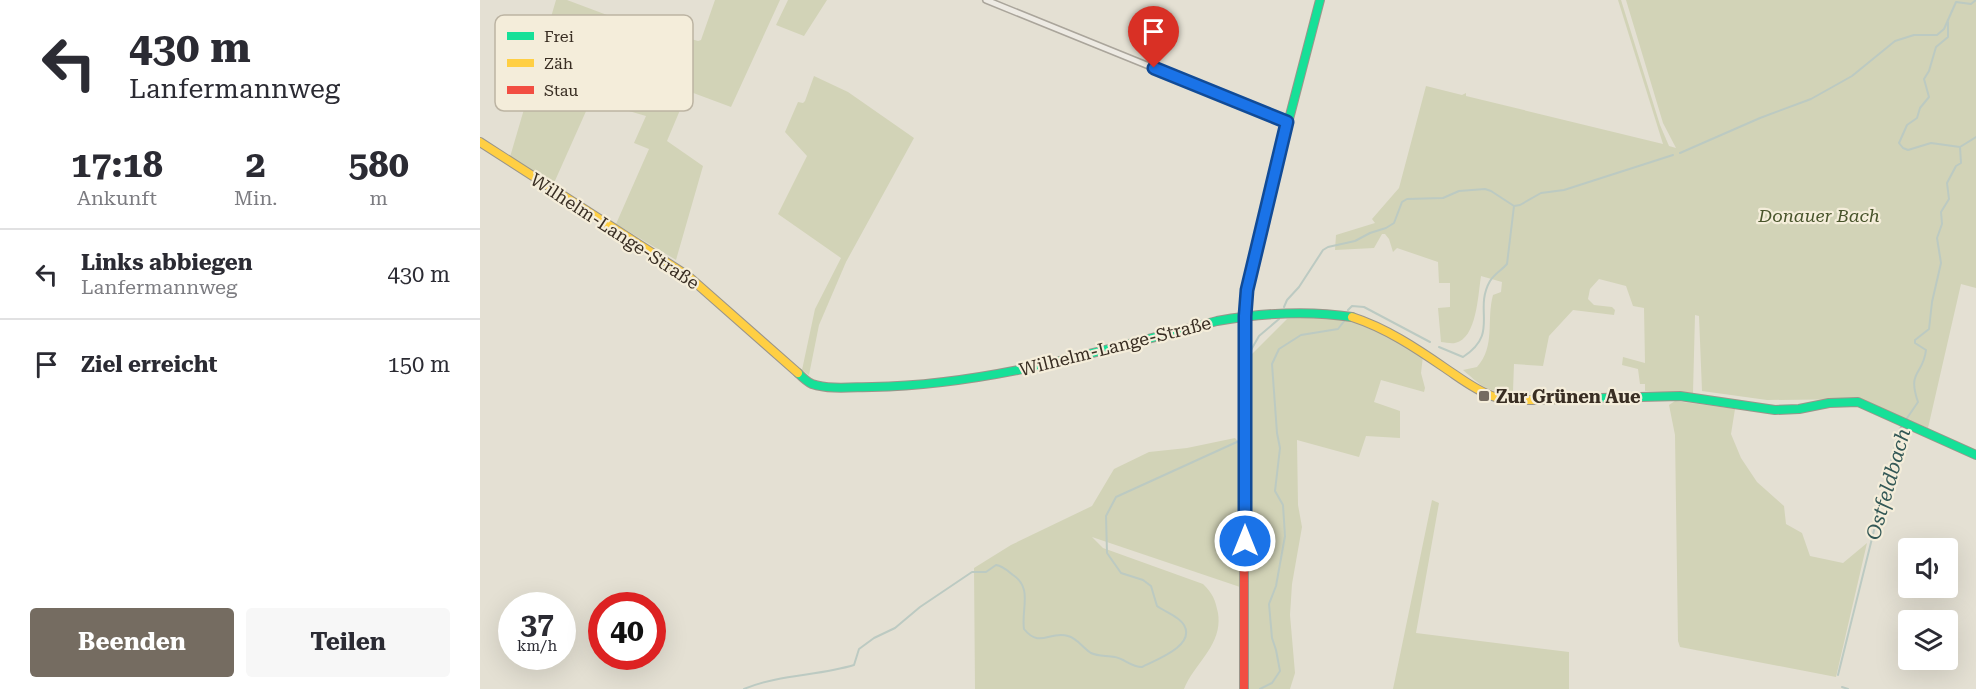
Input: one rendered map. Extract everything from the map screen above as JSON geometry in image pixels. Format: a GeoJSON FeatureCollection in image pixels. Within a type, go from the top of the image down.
{"type":"FeatureCollection","features":[{"type":"Feature","properties":{"kind":"street"},"geometry":{"type":"LineString","coordinates":[[986,0],[1287,122]]}},
{"type":"Feature","properties":{"kind":"street"},"geometry":{"type":"LineString","coordinates":[[1244,689],[1245,316],[1247,290],[1287,122],[1320,0]]}},
{"type":"Feature","properties":{"kind":"street","name":"Wilhelm-Lange-Straße"},"geometry":{"type":"LineString","coordinates":[[480,142],[688,276],[809,383],[815,385],[919,386],[977,378],[1217,321],[1245,316],[1320,312],[1353,317],[1371,324],[1421,351],[1479,390],[1502,399],[1680,396],[1775,410],[1851,401],[1866,405],[1976,454]]}},
{"type":"Feature","properties":{"kind":"green space"},"geometry":{"type":"Polygon","coordinates":[[[556,0],[567,0],[607,15],[552,15],[556,0]]]}},
{"type":"Feature","properties":{"kind":"green space"},"geometry":{"type":"Polygon","coordinates":[[[715,0],[780,0],[731,107],[693,93],[693,40],[701,40],[715,0]]]}},
{"type":"Feature","properties":{"kind":"green space"},"geometry":{"type":"Polygon","coordinates":[[[788,0],[827,0],[804,36],[776,25],[788,0]]]}},
{"type":"Feature","properties":{"kind":"green space","name":"Donauer Bach"},"geometry":{"type":"Polygon","coordinates":[[[1618,0],[1621,0],[1660,125],[1669,146],[1676,148],[1663,123],[1626,0],[1976,0],[1976,288],[1961,284],[1928,428],[1858,399],[1767,400],[1702,391],[1699,316],[1695,315],[1693,393],[1645,391],[1645,384],[1640,384],[1638,369],[1622,365],[1623,357],[1645,363],[1644,308],[1633,306],[1626,286],[1599,279],[1590,289],[1588,299],[1594,305],[1612,307],[1615,310],[1614,315],[1573,310],[1549,336],[1543,366],[1514,364],[1513,391],[1490,390],[1463,370],[1477,367],[1487,350],[1491,304],[1493,295],[1501,292],[1502,282],[1481,276],[1475,315],[1468,333],[1462,340],[1455,343],[1441,342],[1438,308],[1450,307],[1450,283],[1439,283],[1438,262],[1397,248],[1393,252],[1385,234],[1382,234],[1374,248],[1335,250],[1336,235],[1375,223],[1372,219],[1399,188],[1426,86],[1462,95],[1466,93],[1466,96],[1663,144],[1618,0]]]}},
{"type":"Feature","properties":{"kind":"green space"},"geometry":{"type":"Polygon","coordinates":[[[814,76],[848,92],[914,138],[846,262],[819,325],[809,375],[802,370],[815,309],[841,258],[778,214],[807,156],[785,132],[798,102],[805,101],[814,76]]]}},
{"type":"Feature","properties":{"kind":"green space"},"geometry":{"type":"Polygon","coordinates":[[[523,111],[586,111],[554,183],[510,157],[523,111]]]}},
{"type":"Feature","properties":{"kind":"green space"},"geometry":{"type":"Polygon","coordinates":[[[629,111],[680,111],[667,141],[703,166],[676,260],[616,224],[649,149],[634,143],[646,116],[629,111]]]}},
{"type":"Feature","properties":{"kind":"green space"},"geometry":{"type":"Polygon","coordinates":[[[1315,317],[1351,320],[1423,356],[1421,373],[1425,388],[1424,392],[1381,380],[1374,402],[1400,411],[1400,438],[1366,436],[1359,457],[1297,440],[1298,505],[1302,527],[1292,584],[1290,615],[1295,673],[1290,689],[1248,689],[1250,356],[1287,319],[1315,317]]]}},
{"type":"Feature","properties":{"kind":"green space"},"geometry":{"type":"Polygon","coordinates":[[[1675,401],[1735,409],[1731,434],[1741,458],[1757,482],[1784,506],[1786,524],[1802,533],[1810,556],[1843,563],[1867,543],[1836,677],[1680,647],[1678,641],[1675,435],[1669,405],[1675,401]]]}},
{"type":"Feature","properties":{"kind":"green space"},"geometry":{"type":"Polygon","coordinates":[[[1235,438],[1241,445],[1240,587],[1092,537],[1103,548],[1203,584],[1215,600],[1218,613],[1216,635],[1184,689],[975,689],[974,568],[1011,545],[1092,506],[1114,469],[1149,452],[1187,448],[1235,438]]]}},
{"type":"Feature","properties":{"kind":"green space"},"geometry":{"type":"Polygon","coordinates":[[[1432,500],[1439,503],[1416,633],[1569,652],[1569,689],[1393,689],[1432,500]]]}},
{"type":"Feature","properties":{"kind":"waterway"},"geometry":{"type":"LineString","coordinates":[[1680,153],[1760,118],[1811,99],[1852,76],[1895,41],[1914,35],[1937,35],[1944,29],[1956,2],[1971,4],[1976,0]]}},
{"type":"Feature","properties":{"kind":"waterway"},"geometry":{"type":"LineString","coordinates":[[1948,22],[1948,37],[1936,47],[1929,71],[1924,79],[1929,97],[1920,108],[1917,118],[1907,125],[1899,143],[1908,150],[1931,143],[1960,147],[1976,137]]}},
{"type":"Feature","properties":{"kind":"waterway","name":"Ostfeldbach"},"geometry":{"type":"LineString","coordinates":[[1838,675],[1899,430],[1918,402],[1914,384],[1926,350],[1915,343],[1915,340],[1929,329],[1932,302],[1941,263],[1937,238],[1942,224],[1941,212],[1949,199],[1947,183],[1956,166],[1961,163],[1960,147]]}},
{"type":"Feature","properties":{"kind":"waterway"},"geometry":{"type":"LineString","coordinates":[[1284,307],[1323,250],[1355,241],[1386,228],[1394,223],[1402,202],[1407,199],[1443,198],[1459,191],[1485,189],[1514,206],[1541,193],[1564,190],[1673,155]]}},
{"type":"Feature","properties":{"kind":"waterway"},"geometry":{"type":"LineString","coordinates":[[1439,347],[1463,357],[1474,348],[1480,339],[1484,321],[1485,292],[1492,278],[1507,264],[1514,206]]}},
{"type":"Feature","properties":{"kind":"waterway"},"geometry":{"type":"LineString","coordinates":[[1348,310],[1352,306],[1364,307],[1430,342]]}},
{"type":"Feature","properties":{"kind":"waterway"},"geometry":{"type":"LineString","coordinates":[[1251,350],[1259,336],[1279,319]]}},
{"type":"Feature","properties":{"kind":"waterway"},"geometry":{"type":"LineString","coordinates":[[1260,689],[1272,683],[1280,671],[1272,638],[1269,604],[1276,586],[1285,536],[1283,505],[1275,491],[1280,448],[1272,364],[1279,349],[1301,335],[1338,329],[1345,320]]}},
{"type":"Feature","properties":{"kind":"waterway"},"geometry":{"type":"LineString","coordinates":[[744,689],[771,680],[854,665],[859,649],[874,638],[895,628],[920,607],[972,572],[986,572],[996,565],[1007,570],[1023,586],[1024,629],[1035,638],[1068,636],[1091,653],[1119,658],[1138,667],[1172,651],[1184,639],[1186,633],[1184,625],[1157,606],[1151,586],[1143,580],[1121,573],[1107,553],[1106,516],[1116,497],[1239,441],[1240,358]]}},
{"type":"Feature","properties":{"kind":"waterway"},"geometry":{"type":"LineString","coordinates":[[1842,687],[1848,689]]}},
{"type":"Feature","properties":{"kind":"traffic: fast"},"geometry":{"type":"LineString","coordinates":[[1244,490],[1244,321],[1247,290],[1263,219],[1320,0]]}},
{"type":"Feature","properties":{"kind":"traffic: fast"},"geometry":{"type":"LineString","coordinates":[[798,373],[810,383],[826,387],[916,385],[960,380],[1046,364],[1234,318],[1301,313],[1352,317]]}},
{"type":"Feature","properties":{"kind":"traffic: fast"},"geometry":{"type":"LineString","coordinates":[[1561,399],[1680,396],[1775,410],[1858,402],[1976,455]]}},
{"type":"Feature","properties":{"kind":"traffic: slow"},"geometry":{"type":"LineString","coordinates":[[480,142],[688,276],[798,373]]}},
{"type":"Feature","properties":{"kind":"traffic: slow"},"geometry":{"type":"LineString","coordinates":[[1352,317],[1400,339],[1474,387],[1492,396],[1518,400],[1561,399]]}},
{"type":"Feature","properties":{"kind":"traffic: jam"},"geometry":{"type":"LineString","coordinates":[[1244,490],[1244,689]]}},
{"type":"Feature","properties":{"kind":"place","name":"Zur Grünen Aue"},"geometry":{"type":"Point","coordinates":[1484,396]}},
{"type":"Feature","properties":{"kind":"route"},"geometry":{"type":"LineString","coordinates":[[1154,68],[1287,122],[1247,290],[1245,541]]}}]}
